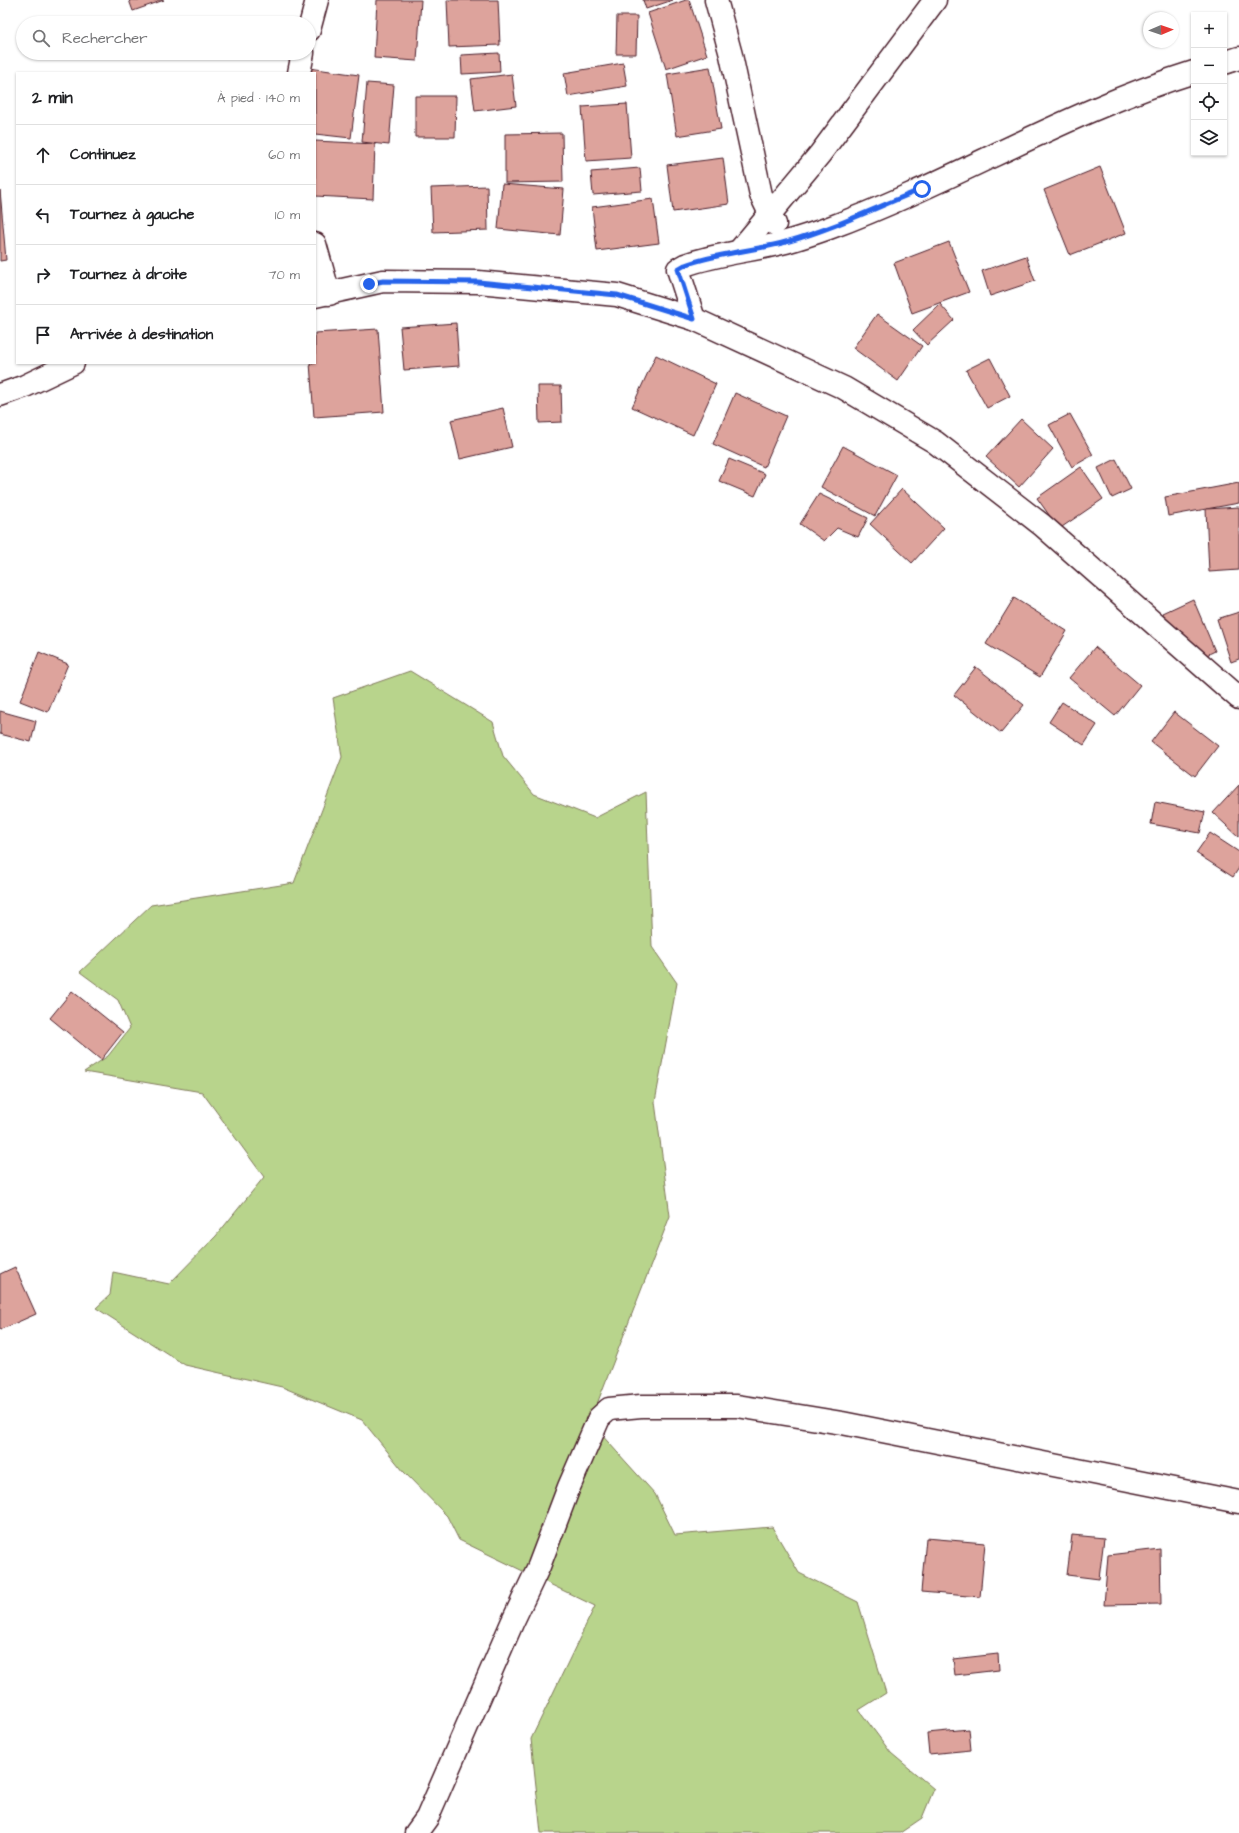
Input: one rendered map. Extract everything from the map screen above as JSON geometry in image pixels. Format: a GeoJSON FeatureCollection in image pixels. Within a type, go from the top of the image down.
{"type":"FeatureCollection","features":[{"type":"Feature","properties":{"kind":"street"},"geometry":{"type":"LineString","coordinates":[[313,16],[317,0]]}},
{"type":"Feature","properties":{"kind":"street"},"geometry":{"type":"LineString","coordinates":[[716,0],[745,115],[756,175],[768,214],[785,242]]}},
{"type":"Feature","properties":{"kind":"street"},"geometry":{"type":"LineString","coordinates":[[739,251],[768,214],[820,154],[935,0]]}},
{"type":"Feature","properties":{"kind":"street"},"geometry":{"type":"LineString","coordinates":[[1227,62],[1239,58]]}},
{"type":"Feature","properties":{"kind":"street"},"geometry":{"type":"LineString","coordinates":[[299,72],[302,60]]}},
{"type":"Feature","properties":{"kind":"street"},"geometry":{"type":"LineString","coordinates":[[694,319],[678,269],[695,261],[785,242],[829,228],[942,180],[1151,85],[1191,73]]}},
{"type":"Feature","properties":{"kind":"street"},"geometry":{"type":"LineString","coordinates":[[316,251],[322,295],[383,281],[478,282],[617,295],[694,319],[844,388],[935,442],[1042,525],[1239,698]]}},
{"type":"Feature","properties":{"kind":"street"},"geometry":{"type":"LineString","coordinates":[[0,395],[24,386],[72,364]]}},
{"type":"Feature","properties":{"kind":"street"},"geometry":{"type":"LineString","coordinates":[[416,1833],[427,1818],[512,1623],[539,1566],[569,1487],[599,1418],[609,1409],[641,1406],[737,1406],[842,1423],[1239,1502]]}},
{"type":"Feature","properties":{"kind":"green space"},"geometry":{"type":"Polygon","coordinates":[[[410,671],[493,722],[503,756],[534,794],[595,818],[646,792],[652,947],[677,983],[655,1102],[670,1216],[590,1422],[655,1494],[675,1535],[772,1527],[799,1573],[858,1602],[886,1693],[859,1710],[891,1753],[934,1789],[922,1818],[900,1833],[541,1833],[531,1739],[595,1606],[459,1540],[447,1516],[404,1472],[362,1420],[282,1387],[185,1365],[96,1308],[110,1295],[113,1272],[169,1284],[216,1236],[264,1177],[202,1092],[84,1072],[108,1056],[130,1028],[118,1000],[80,972],[151,905],[294,883],[342,757],[333,698],[410,671]]]}},
{"type":"Feature","properties":{"kind":"building"},"geometry":{"type":"Polygon","coordinates":[[[129,0],[164,0],[133,11],[129,0]]]}},
{"type":"Feature","properties":{"kind":"building"},"geometry":{"type":"Polygon","coordinates":[[[377,0],[421,0],[417,61],[374,58],[377,0]]]}},
{"type":"Feature","properties":{"kind":"building"},"geometry":{"type":"Polygon","coordinates":[[[447,0],[498,0],[500,45],[449,47],[447,0]]]}},
{"type":"Feature","properties":{"kind":"building"},"geometry":{"type":"Polygon","coordinates":[[[643,0],[673,0],[646,9],[643,0]]]}},
{"type":"Feature","properties":{"kind":"building"},"geometry":{"type":"Polygon","coordinates":[[[689,0],[707,55],[666,69],[648,13],[689,0]]]}},
{"type":"Feature","properties":{"kind":"building"},"geometry":{"type":"Polygon","coordinates":[[[617,16],[637,16],[636,54],[616,54],[617,16]]]}},
{"type":"Feature","properties":{"kind":"building"},"geometry":{"type":"Polygon","coordinates":[[[499,53],[500,72],[462,74],[461,55],[499,53]]]}},
{"type":"Feature","properties":{"kind":"building"},"geometry":{"type":"Polygon","coordinates":[[[623,63],[627,86],[568,96],[564,73],[623,63]]]}},
{"type":"Feature","properties":{"kind":"building"},"geometry":{"type":"Polygon","coordinates":[[[710,67],[721,129],[677,136],[667,74],[710,67]]]}},
{"type":"Feature","properties":{"kind":"building"},"geometry":{"type":"Polygon","coordinates":[[[309,68],[359,75],[351,138],[316,134],[316,72],[309,72],[309,68]]]}},
{"type":"Feature","properties":{"kind":"building"},"geometry":{"type":"Polygon","coordinates":[[[512,74],[516,106],[475,111],[471,79],[512,74]]]}},
{"type":"Feature","properties":{"kind":"building"},"geometry":{"type":"Polygon","coordinates":[[[367,83],[394,85],[389,145],[362,142],[367,83]]]}},
{"type":"Feature","properties":{"kind":"building"},"geometry":{"type":"Polygon","coordinates":[[[415,96],[456,96],[455,137],[415,137],[415,96]]]}},
{"type":"Feature","properties":{"kind":"building"},"geometry":{"type":"Polygon","coordinates":[[[627,104],[631,158],[586,161],[582,107],[627,104]]]}},
{"type":"Feature","properties":{"kind":"building"},"geometry":{"type":"Polygon","coordinates":[[[562,133],[563,182],[505,183],[505,134],[562,133]]]}},
{"type":"Feature","properties":{"kind":"building"},"geometry":{"type":"Polygon","coordinates":[[[316,141],[375,144],[373,199],[316,196],[316,141]]]}},
{"type":"Feature","properties":{"kind":"building"},"geometry":{"type":"Polygon","coordinates":[[[723,158],[729,204],[673,212],[667,165],[723,158]]]}},
{"type":"Feature","properties":{"kind":"building"},"geometry":{"type":"Polygon","coordinates":[[[1100,167],[1126,233],[1070,255],[1044,190],[1100,167]]]}},
{"type":"Feature","properties":{"kind":"building"},"geometry":{"type":"Polygon","coordinates":[[[640,168],[642,191],[593,195],[591,172],[640,168]]]}},
{"type":"Feature","properties":{"kind":"building"},"geometry":{"type":"Polygon","coordinates":[[[502,184],[564,189],[560,235],[498,229],[502,184]]]}},
{"type":"Feature","properties":{"kind":"building"},"geometry":{"type":"Polygon","coordinates":[[[487,186],[488,230],[433,232],[431,188],[487,186]]]}},
{"type":"Feature","properties":{"kind":"building"},"geometry":{"type":"Polygon","coordinates":[[[0,190],[6,260],[0,261],[0,190]]]}},
{"type":"Feature","properties":{"kind":"building"},"geometry":{"type":"Polygon","coordinates":[[[653,199],[659,243],[597,251],[592,207],[653,199]]]}},
{"type":"Feature","properties":{"kind":"building"},"geometry":{"type":"Polygon","coordinates":[[[949,242],[969,292],[912,313],[894,263],[949,242]]]}},
{"type":"Feature","properties":{"kind":"building"},"geometry":{"type":"Polygon","coordinates":[[[1026,256],[1035,281],[990,296],[982,271],[1026,256]]]}},
{"type":"Feature","properties":{"kind":"building"},"geometry":{"type":"Polygon","coordinates":[[[940,304],[954,320],[927,345],[913,330],[940,304]]]}},
{"type":"Feature","properties":{"kind":"building"},"geometry":{"type":"Polygon","coordinates":[[[877,314],[922,346],[898,381],[853,348],[877,314]]]}},
{"type":"Feature","properties":{"kind":"building"},"geometry":{"type":"Polygon","coordinates":[[[456,323],[459,366],[404,370],[400,327],[456,323]]]}},
{"type":"Feature","properties":{"kind":"building"},"geometry":{"type":"Polygon","coordinates":[[[378,329],[384,412],[314,417],[310,364],[316,364],[316,333],[378,329]]]}},
{"type":"Feature","properties":{"kind":"building"},"geometry":{"type":"Polygon","coordinates":[[[656,355],[716,384],[693,435],[632,407],[656,355]]]}},
{"type":"Feature","properties":{"kind":"building"},"geometry":{"type":"Polygon","coordinates":[[[990,358],[1010,396],[987,408],[966,370],[990,358]]]}},
{"type":"Feature","properties":{"kind":"building"},"geometry":{"type":"Polygon","coordinates":[[[538,386],[561,386],[562,422],[539,423],[538,386]]]}},
{"type":"Feature","properties":{"kind":"building"},"geometry":{"type":"Polygon","coordinates":[[[735,393],[786,416],[764,467],[713,444],[735,393]]]}},
{"type":"Feature","properties":{"kind":"building"},"geometry":{"type":"Polygon","coordinates":[[[503,408],[512,447],[460,459],[451,420],[503,408]]]}},
{"type":"Feature","properties":{"kind":"building"},"geometry":{"type":"Polygon","coordinates":[[[1070,414],[1093,455],[1072,467],[1049,425],[1070,414]]]}},
{"type":"Feature","properties":{"kind":"building"},"geometry":{"type":"Polygon","coordinates":[[[1021,419],[1053,449],[1019,487],[986,457],[1021,419]]]}},
{"type":"Feature","properties":{"kind":"building"},"geometry":{"type":"Polygon","coordinates":[[[843,446],[897,475],[875,516],[821,487],[843,446]]]}},
{"type":"Feature","properties":{"kind":"building"},"geometry":{"type":"Polygon","coordinates":[[[729,459],[765,474],[755,496],[719,481],[729,459]]]}},
{"type":"Feature","properties":{"kind":"building"},"geometry":{"type":"Polygon","coordinates":[[[1116,459],[1131,489],[1112,498],[1098,468],[1116,459]]]}},
{"type":"Feature","properties":{"kind":"building"},"geometry":{"type":"Polygon","coordinates":[[[1081,467],[1103,499],[1059,529],[1037,498],[1081,467]]]}},
{"type":"Feature","properties":{"kind":"building"},"geometry":{"type":"Polygon","coordinates":[[[1239,483],[1239,503],[1168,516],[1165,497],[1239,483]]]}},
{"type":"Feature","properties":{"kind":"building"},"geometry":{"type":"Polygon","coordinates":[[[902,489],[944,528],[912,563],[870,524],[902,489]]]}},
{"type":"Feature","properties":{"kind":"building"},"geometry":{"type":"Polygon","coordinates":[[[819,494],[868,518],[858,537],[837,528],[824,541],[800,524],[819,494]]]}},
{"type":"Feature","properties":{"kind":"building"},"geometry":{"type":"Polygon","coordinates":[[[1239,507],[1239,570],[1209,572],[1206,509],[1239,507]]]}},
{"type":"Feature","properties":{"kind":"building"},"geometry":{"type":"Polygon","coordinates":[[[1014,598],[1067,631],[1040,677],[986,644],[1014,598]]]}},
{"type":"Feature","properties":{"kind":"building"},"geometry":{"type":"Polygon","coordinates":[[[1193,599],[1215,651],[1186,665],[1163,613],[1193,599]]]}},
{"type":"Feature","properties":{"kind":"building"},"geometry":{"type":"Polygon","coordinates":[[[1239,612],[1239,659],[1231,662],[1217,619],[1239,612]]]}},
{"type":"Feature","properties":{"kind":"building"},"geometry":{"type":"Polygon","coordinates":[[[1095,647],[1140,685],[1115,716],[1069,678],[1095,647]]]}},
{"type":"Feature","properties":{"kind":"building"},"geometry":{"type":"Polygon","coordinates":[[[39,652],[68,664],[48,712],[20,701],[39,652]]]}},
{"type":"Feature","properties":{"kind":"building"},"geometry":{"type":"Polygon","coordinates":[[[976,667],[1024,705],[1001,733],[954,695],[976,667]]]}},
{"type":"Feature","properties":{"kind":"building"},"geometry":{"type":"Polygon","coordinates":[[[1062,702],[1097,725],[1084,745],[1049,722],[1062,702]]]}},
{"type":"Feature","properties":{"kind":"building"},"geometry":{"type":"Polygon","coordinates":[[[0,711],[36,721],[31,742],[0,734],[0,711]]]}},
{"type":"Feature","properties":{"kind":"building"},"geometry":{"type":"Polygon","coordinates":[[[1174,712],[1218,746],[1195,776],[1151,742],[1174,712]]]}},
{"type":"Feature","properties":{"kind":"building"},"geometry":{"type":"Polygon","coordinates":[[[1239,785],[1239,837],[1213,813],[1239,785]]]}},
{"type":"Feature","properties":{"kind":"building"},"geometry":{"type":"Polygon","coordinates":[[[1155,802],[1205,812],[1200,833],[1151,824],[1155,802]]]}},
{"type":"Feature","properties":{"kind":"building"},"geometry":{"type":"Polygon","coordinates":[[[1210,833],[1239,852],[1239,868],[1233,877],[1196,853],[1210,833]]]}},
{"type":"Feature","properties":{"kind":"building"},"geometry":{"type":"Polygon","coordinates":[[[72,991],[123,1032],[101,1060],[50,1018],[72,991]]]}},
{"type":"Feature","properties":{"kind":"building"},"geometry":{"type":"Polygon","coordinates":[[[15,1267],[36,1314],[0,1330],[0,1274],[15,1267]]]}},
{"type":"Feature","properties":{"kind":"building"},"geometry":{"type":"Polygon","coordinates":[[[1072,1535],[1104,1538],[1099,1579],[1067,1575],[1072,1535]]]}},
{"type":"Feature","properties":{"kind":"building"},"geometry":{"type":"Polygon","coordinates":[[[926,1538],[985,1543],[980,1597],[921,1592],[926,1538]]]}},
{"type":"Feature","properties":{"kind":"building"},"geometry":{"type":"Polygon","coordinates":[[[1160,1549],[1161,1604],[1104,1605],[1108,1555],[1160,1549]]]}},
{"type":"Feature","properties":{"kind":"building"},"geometry":{"type":"Polygon","coordinates":[[[998,1654],[999,1670],[955,1675],[953,1659],[998,1654]]]}},
{"type":"Feature","properties":{"kind":"building"},"geometry":{"type":"Polygon","coordinates":[[[969,1729],[971,1750],[929,1754],[927,1733],[969,1729]]]}},
{"type":"Feature","properties":{"kind":"route"},"geometry":{"type":"LineString","coordinates":[[369,284],[383,281],[478,282],[617,295],[694,319],[678,269],[685,265],[695,261],[785,242],[829,228],[922,189]]}}]}
